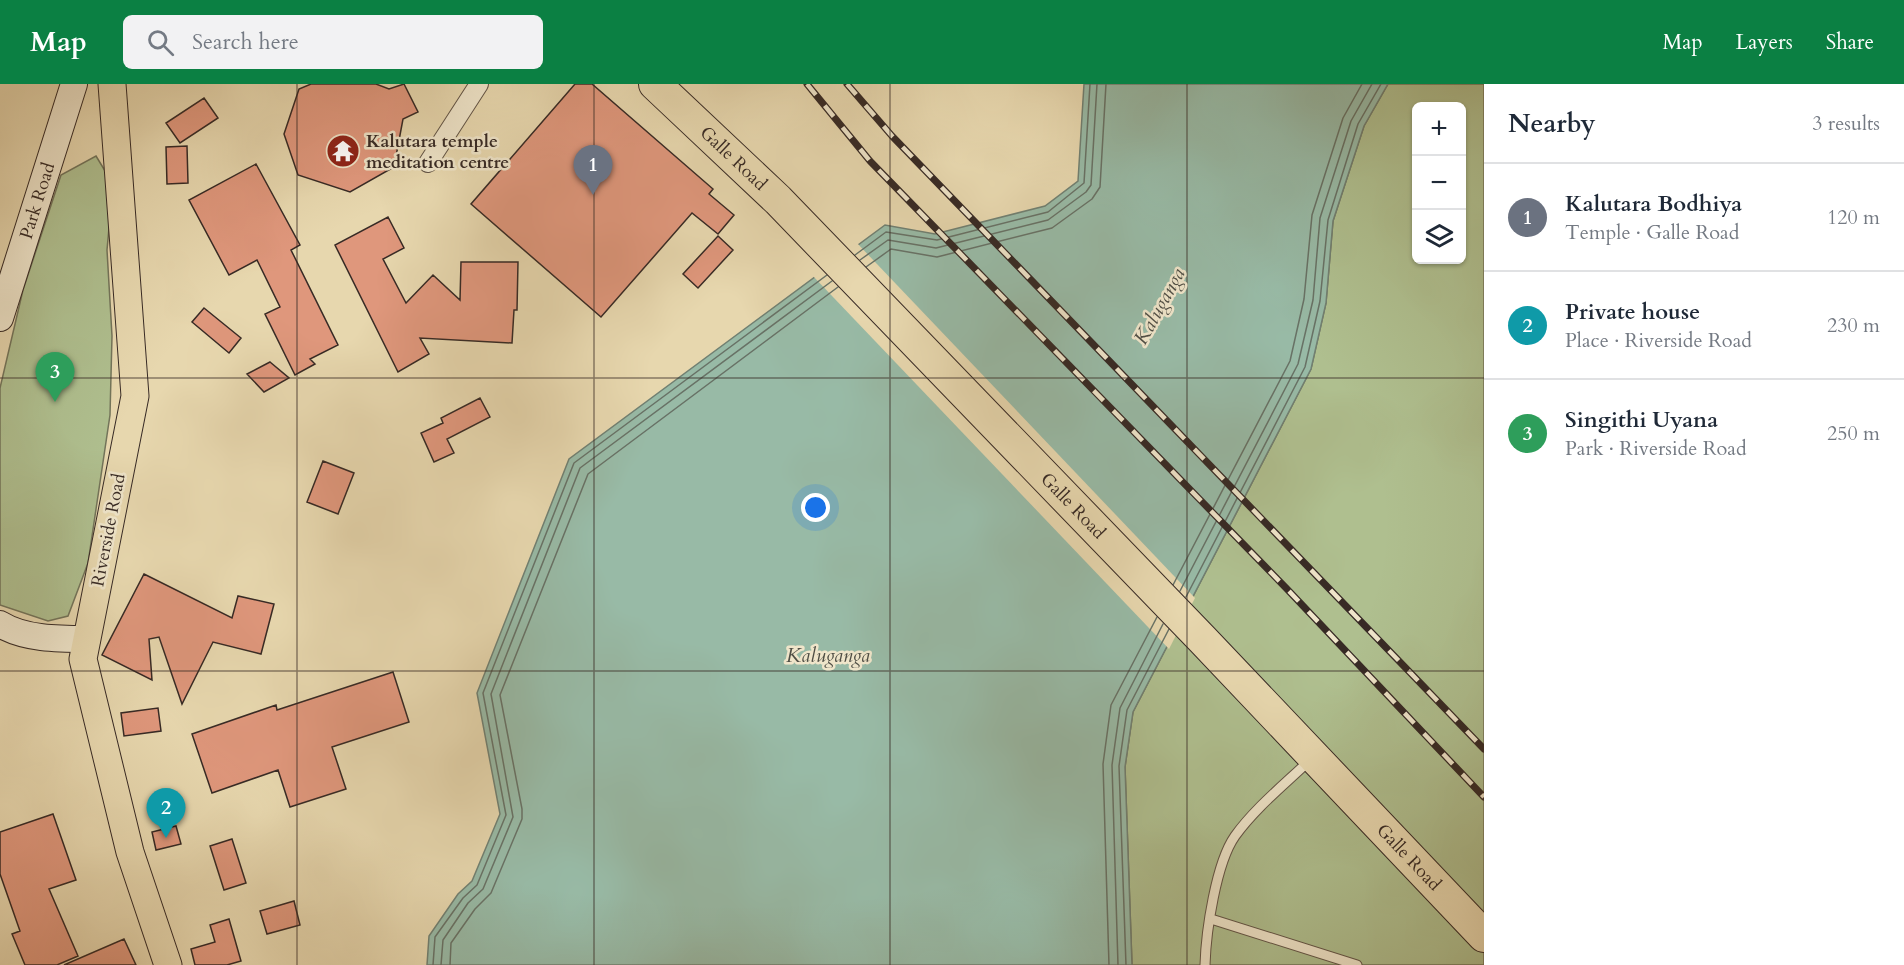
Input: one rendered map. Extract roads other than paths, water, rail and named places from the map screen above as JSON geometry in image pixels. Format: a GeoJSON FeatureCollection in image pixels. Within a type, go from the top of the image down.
{"type":"FeatureCollection","features":[{"type":"Feature","properties":{"kind":"highway","name":"Galle Road"},"geometry":{"type":"LineString","coordinates":[[655,84],[778,200],[1483,934]]}},
{"type":"Feature","properties":{"kind":"main road","name":"Riverside Road"},"geometry":{"type":"LineString","coordinates":[[112,84],[135,396],[83,659],[127,841],[168,965]]}},
{"type":"Feature","properties":{"kind":"street","name":"Park Road"},"geometry":{"type":"LineString","coordinates":[[0,318],[74,84]]}},
{"type":"Feature","properties":{"kind":"street"},"geometry":{"type":"LineString","coordinates":[[428,163],[479,84]]}},
{"type":"Feature","properties":{"kind":"street"},"geometry":{"type":"LineString","coordinates":[[0,624],[13,632],[62,639],[87,639]]}},
{"type":"Feature","properties":{"kind":"lane"},"geometry":{"type":"LineString","coordinates":[[1205,965],[1223,858],[1235,836],[1313,756]]}},
{"type":"Feature","properties":{"kind":"lane"},"geometry":{"type":"LineString","coordinates":[[1211,919],[1357,965]]}},
{"type":"Feature","properties":{"kind":"water","name":"Kaluganga"},"geometry":{"type":"Polygon","coordinates":[[[1084,84],[1388,84],[1364,126],[1333,221],[1326,303],[1311,369],[1133,712],[1125,767],[1132,965],[427,965],[429,936],[458,894],[472,881],[500,814],[477,693],[569,459],[885,225],[935,234],[1045,206],[1078,181],[1084,84]]]}},
{"type":"Feature","properties":{"kind":"railway"},"geometry":{"type":"LineString","coordinates":[[807,84],[870,161],[1287,589],[1484,797]]}},
{"type":"Feature","properties":{"kind":"railway"},"geometry":{"type":"LineString","coordinates":[[847,84],[892,136],[1484,749]]}},
{"type":"Feature","properties":{"kind":"place","name":"Kalutara temple meditation centre"},"geometry":{"type":"Point","coordinates":[343,151]}},
{"type":"Feature","properties":{"kind":"place","name":"Kalutara Bodhiya"},"geometry":{"type":"Point","coordinates":[593,195]}},
{"type":"Feature","properties":{"kind":"place","name":"Singithi Uyana"},"geometry":{"type":"Point","coordinates":[55,402]}},
{"type":"Feature","properties":{"kind":"place","name":"Private house"},"geometry":{"type":"Point","coordinates":[166,838]}}]}
